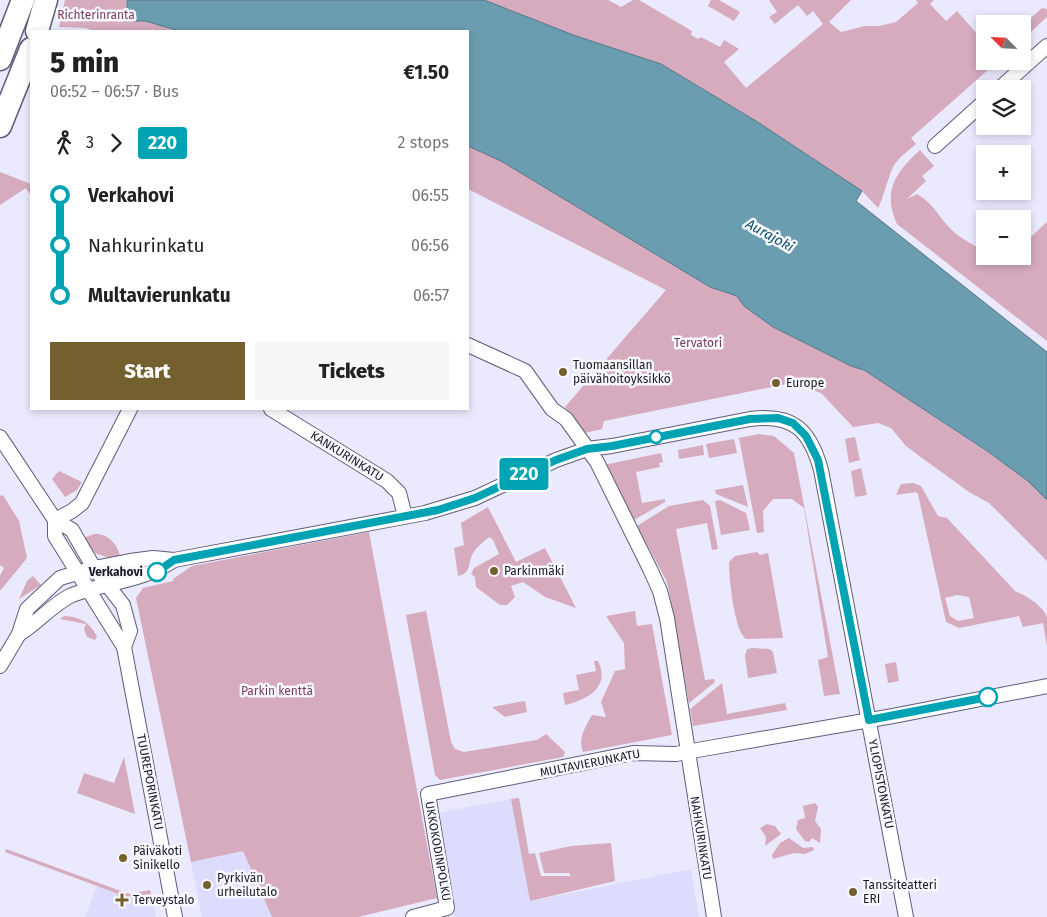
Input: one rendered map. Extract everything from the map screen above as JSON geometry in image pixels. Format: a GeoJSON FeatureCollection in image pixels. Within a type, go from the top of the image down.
{"type":"FeatureCollection","features":[{"type":"Feature","properties":{"kind":"main road"},"geometry":{"type":"LineString","coordinates":[[0,59],[23,0]]}},
{"type":"Feature","properties":{"kind":"main road"},"geometry":{"type":"LineString","coordinates":[[37,30],[46,0]]}},
{"type":"Feature","properties":{"kind":"main road"},"geometry":{"type":"LineString","coordinates":[[0,126],[30,51]]}},
{"type":"Feature","properties":{"kind":"street"},"geometry":{"type":"LineString","coordinates":[[1009,80],[1047,46]]}},
{"type":"Feature","properties":{"kind":"street"},"geometry":{"type":"LineString","coordinates":[[935,146],[976,109]]}},
{"type":"Feature","properties":{"kind":"street","name":"NAHKURINKATU"},"geometry":{"type":"LineString","coordinates":[[469,344],[525,371],[552,409],[566,419],[597,462],[660,591],[667,618],[714,917]]}},
{"type":"Feature","properties":{"kind":"street"},"geometry":{"type":"LineString","coordinates":[[0,437],[55,520],[82,503],[129,410]]}},
{"type":"Feature","properties":{"kind":"street","name":"KANKURINKATU"},"geometry":{"type":"LineString","coordinates":[[274,410],[387,481],[399,493],[405,516]]}},
{"type":"Feature","properties":{"kind":"street","name":"YLIOPISTONKATU"},"geometry":{"type":"LineString","coordinates":[[587,449],[612,446],[761,417],[778,418],[793,423],[801,429],[811,443],[821,470],[906,917]]}},
{"type":"Feature","properties":{"kind":"street"},"geometry":{"type":"LineString","coordinates":[[0,666],[19,634],[26,609],[60,578],[94,568],[152,558],[174,560],[450,507],[556,460],[587,449]]}},
{"type":"Feature","properties":{"kind":"street","name":"TUUREPORINKATU"},"geometry":{"type":"LineString","coordinates":[[55,520],[72,530],[94,568],[123,605],[130,631],[124,647]]}},
{"type":"Feature","properties":{"kind":"street","name":"TUUREPORINKATU"},"geometry":{"type":"LineString","coordinates":[[55,520],[55,536],[124,647],[175,917]]}},
{"type":"Feature","properties":{"kind":"street"},"geometry":{"type":"LineString","coordinates":[[19,634],[62,600],[107,584],[157,572],[174,560]]}},
{"type":"Feature","properties":{"kind":"street","name":"MULTAVIERUNKATU"},"geometry":{"type":"LineString","coordinates":[[428,794],[633,753],[676,754],[1047,686]]}},
{"type":"Feature","properties":{"kind":"street","name":"UKKOKODINPOLKU"},"geometry":{"type":"LineString","coordinates":[[413,917],[447,908],[428,794]]}},
{"type":"Feature","properties":{"kind":"shaded area"},"geometry":{"type":"Polygon","coordinates":[[[511,799],[531,901],[691,869],[699,917],[455,917],[437,813],[511,799]]]}},
{"type":"Feature","properties":{"kind":"shaded area"},"geometry":{"type":"Polygon","coordinates":[[[243,851],[272,917],[202,917],[191,862],[243,851]]]}},
{"type":"Feature","properties":{"kind":"shaded area","name":"Terveystalo"},"geometry":{"type":"Polygon","coordinates":[[[98,883],[129,894],[150,890],[156,917],[85,917],[98,883]]]}},
{"type":"Feature","properties":{"kind":"green space","name":"Richterinranta"},"geometry":{"type":"Polygon","coordinates":[[[65,0],[126,0],[127,10],[134,20],[145,21],[176,30],[91,30],[86,28],[59,27],[65,0]]]}},
{"type":"Feature","properties":{"kind":"green space"},"geometry":{"type":"Polygon","coordinates":[[[484,0],[608,0],[621,7],[633,0],[639,0],[692,31],[691,35],[698,39],[701,37],[720,47],[724,40],[739,49],[724,62],[746,88],[823,24],[813,11],[807,16],[798,5],[775,24],[769,17],[777,12],[769,0],[851,0],[829,22],[841,32],[865,26],[879,26],[896,22],[918,3],[916,0],[934,0],[930,4],[946,21],[957,11],[976,33],[976,70],[988,70],[911,138],[916,144],[893,167],[878,208],[862,191],[756,121],[661,64],[576,36],[484,0]]]}},
{"type":"Feature","properties":{"kind":"green space"},"geometry":{"type":"Polygon","coordinates":[[[711,0],[719,0],[740,12],[734,21],[708,6],[711,0]]]}},
{"type":"Feature","properties":{"kind":"green space"},"geometry":{"type":"Polygon","coordinates":[[[1042,8],[1047,9],[1047,17],[1031,32],[1031,18],[1042,8]]]}},
{"type":"Feature","properties":{"kind":"green space","name":"Tervatori"},"geometry":{"type":"Polygon","coordinates":[[[469,146],[501,161],[710,287],[737,296],[744,306],[773,327],[851,366],[864,370],[1028,481],[1047,500],[1047,561],[989,503],[969,492],[906,446],[891,428],[878,423],[853,427],[821,393],[791,383],[604,421],[602,429],[585,433],[565,407],[666,290],[469,190],[469,146]]]}},
{"type":"Feature","properties":{"kind":"green space"},"geometry":{"type":"Polygon","coordinates":[[[920,150],[934,166],[922,176],[926,181],[907,199],[917,194],[930,205],[955,233],[976,247],[976,265],[1031,265],[1031,237],[1047,222],[1047,341],[897,224],[891,202],[891,192],[898,174],[920,150]]]}},
{"type":"Feature","properties":{"kind":"green space"},"geometry":{"type":"Polygon","coordinates":[[[0,172],[30,184],[30,194],[26,188],[0,205],[0,172]]]}},
{"type":"Feature","properties":{"kind":"green space"},"geometry":{"type":"Polygon","coordinates":[[[759,434],[774,436],[794,453],[840,694],[824,696],[818,660],[828,657],[804,508],[792,499],[773,499],[763,511],[764,532],[757,533],[739,438],[759,434]]]}},
{"type":"Feature","properties":{"kind":"green space"},"geometry":{"type":"Polygon","coordinates":[[[855,437],[860,460],[849,463],[845,439],[855,437]]]}},
{"type":"Feature","properties":{"kind":"green space"},"geometry":{"type":"Polygon","coordinates":[[[734,439],[737,453],[709,458],[706,444],[734,439]]]}},
{"type":"Feature","properties":{"kind":"green space"},"geometry":{"type":"Polygon","coordinates":[[[703,445],[704,455],[679,459],[678,450],[703,445]]]}},
{"type":"Feature","properties":{"kind":"green space"},"geometry":{"type":"Polygon","coordinates":[[[661,453],[663,462],[659,463],[660,467],[636,472],[642,503],[665,499],[665,502],[634,520],[604,465],[661,453]]]}},
{"type":"Feature","properties":{"kind":"green space"},"geometry":{"type":"Polygon","coordinates":[[[861,468],[867,495],[855,497],[851,471],[861,468]]]}},
{"type":"Feature","properties":{"kind":"green space"},"geometry":{"type":"Polygon","coordinates":[[[59,471],[82,482],[77,490],[65,497],[52,479],[59,471]]]}},
{"type":"Feature","properties":{"kind":"green space"},"geometry":{"type":"Polygon","coordinates":[[[913,483],[921,486],[938,516],[947,518],[1016,592],[1029,598],[1042,609],[1047,617],[1047,646],[1043,623],[1023,627],[1019,616],[959,628],[946,622],[918,494],[916,492],[896,495],[901,484],[913,483]],[[957,595],[945,598],[950,616],[958,621],[974,618],[969,597],[957,595]]]}},
{"type":"Feature","properties":{"kind":"green space"},"geometry":{"type":"Polygon","coordinates":[[[743,485],[748,507],[716,494],[715,490],[743,485]]]}},
{"type":"Feature","properties":{"kind":"green space"},"geometry":{"type":"Polygon","coordinates":[[[3,495],[19,521],[27,558],[0,591],[0,576],[4,568],[0,565],[0,496],[3,495]]]}},
{"type":"Feature","properties":{"kind":"green space"},"geometry":{"type":"Polygon","coordinates":[[[703,500],[710,506],[718,549],[712,550],[707,523],[676,529],[705,680],[714,679],[715,682],[689,703],[666,580],[637,526],[669,506],[703,500]]]}},
{"type":"Feature","properties":{"kind":"green space"},"geometry":{"type":"Polygon","coordinates":[[[720,500],[746,513],[750,530],[721,535],[715,501],[720,500]]]}},
{"type":"Feature","properties":{"kind":"green space"},"geometry":{"type":"Polygon","coordinates":[[[488,507],[516,562],[545,548],[576,608],[545,597],[523,582],[511,586],[515,597],[507,605],[500,605],[476,587],[475,577],[471,574],[474,568],[499,554],[493,540],[489,537],[475,550],[466,572],[458,576],[454,548],[464,545],[461,523],[488,507]]]}},
{"type":"Feature","properties":{"kind":"green space","name":"Parkin kenttä"},"geometry":{"type":"Polygon","coordinates":[[[369,532],[437,898],[358,917],[272,917],[243,851],[191,862],[136,598],[143,588],[173,581],[173,579],[192,566],[369,532]]]}},
{"type":"Feature","properties":{"kind":"green space"},"geometry":{"type":"Polygon","coordinates":[[[94,534],[103,535],[111,540],[120,556],[112,559],[95,553],[83,538],[94,534]]]}},
{"type":"Feature","properties":{"kind":"green space"},"geometry":{"type":"Polygon","coordinates":[[[757,552],[760,555],[768,553],[783,638],[746,639],[738,626],[733,603],[729,562],[735,556],[757,552]]]}},
{"type":"Feature","properties":{"kind":"green space"},"geometry":{"type":"Polygon","coordinates":[[[33,576],[41,585],[19,599],[27,581],[33,576]]]}},
{"type":"Feature","properties":{"kind":"green space"},"geometry":{"type":"Polygon","coordinates":[[[426,611],[451,742],[455,749],[464,752],[537,740],[546,734],[565,752],[563,757],[440,780],[435,775],[406,615],[426,611]]]}},
{"type":"Feature","properties":{"kind":"green space"},"geometry":{"type":"Polygon","coordinates":[[[635,611],[637,626],[652,624],[672,735],[583,752],[581,742],[587,724],[592,715],[606,717],[601,702],[615,671],[625,669],[624,643],[606,616],[635,611]]]}},
{"type":"Feature","properties":{"kind":"green space"},"geometry":{"type":"Polygon","coordinates":[[[64,616],[80,619],[88,624],[97,637],[95,640],[87,637],[84,629],[86,624],[60,619],[64,616]]]}},
{"type":"Feature","properties":{"kind":"green space"},"geometry":{"type":"Polygon","coordinates":[[[747,649],[770,649],[773,652],[777,673],[748,678],[745,656],[747,649]]]}},
{"type":"Feature","properties":{"kind":"green space"},"geometry":{"type":"Polygon","coordinates":[[[594,661],[598,661],[601,670],[599,685],[589,696],[565,705],[563,693],[579,690],[576,675],[596,671],[594,661]]]}},
{"type":"Feature","properties":{"kind":"green space"},"geometry":{"type":"Polygon","coordinates":[[[896,662],[899,681],[888,683],[885,664],[896,662]]]}},
{"type":"Feature","properties":{"kind":"green space"},"geometry":{"type":"Polygon","coordinates":[[[722,683],[727,714],[785,703],[787,710],[693,726],[690,709],[722,683]]]}},
{"type":"Feature","properties":{"kind":"green space"},"geometry":{"type":"Polygon","coordinates":[[[525,701],[527,712],[505,717],[492,707],[525,701]]]}},
{"type":"Feature","properties":{"kind":"green space"},"geometry":{"type":"Polygon","coordinates":[[[124,757],[135,814],[77,793],[84,773],[114,783],[124,757]]]}},
{"type":"Feature","properties":{"kind":"green space"},"geometry":{"type":"Polygon","coordinates":[[[519,798],[529,854],[535,853],[541,876],[571,876],[569,873],[544,873],[539,853],[571,846],[611,843],[615,881],[530,901],[511,799],[519,798]]]}},
{"type":"Feature","properties":{"kind":"green space"},"geometry":{"type":"Polygon","coordinates":[[[815,803],[818,807],[815,821],[821,829],[820,843],[812,838],[809,842],[805,841],[796,829],[798,820],[805,818],[803,806],[815,803]]]}},
{"type":"Feature","properties":{"kind":"green space"},"geometry":{"type":"Polygon","coordinates":[[[767,824],[775,826],[781,834],[765,846],[766,837],[760,828],[767,824]]]}},
{"type":"Feature","properties":{"kind":"green space"},"geometry":{"type":"Polygon","coordinates":[[[789,838],[803,848],[813,847],[814,850],[805,854],[794,853],[773,859],[772,855],[780,843],[789,838]]]}},
{"type":"Feature","properties":{"kind":"green space"},"geometry":{"type":"Polygon","coordinates":[[[6,849],[129,894],[150,890],[154,907],[5,852],[6,849]]]}},
{"type":"Feature","properties":{"kind":"water","name":"Aurajoki"},"geometry":{"type":"Polygon","coordinates":[[[127,0],[484,0],[576,36],[661,64],[756,121],[862,191],[856,201],[1047,352],[1047,500],[1028,481],[987,451],[864,370],[851,366],[773,327],[744,306],[737,296],[710,287],[501,161],[469,146],[469,30],[176,30],[145,21],[134,21],[127,10],[127,0]]]}},
{"type":"Feature","properties":{"kind":"bus line","name":"220"},"geometry":{"type":"LineString","coordinates":[[157,572],[174,560],[450,507],[475,498],[556,460],[587,449],[612,446],[761,417],[778,418],[793,423],[801,429],[811,443],[818,460],[869,720],[988,697]]}},
{"type":"Feature","properties":{"kind":"place","name":"Tuomaansillan päivähoitoyksikkö"},"geometry":{"type":"Point","coordinates":[563,372]}},
{"type":"Feature","properties":{"kind":"place","name":"Europe"},"geometry":{"type":"Point","coordinates":[776,383]}},
{"type":"Feature","properties":{"kind":"place","name":"Parkinmäki"},"geometry":{"type":"Point","coordinates":[494,571]}},
{"type":"Feature","properties":{"kind":"place","name":"Verkahovi"},"geometry":{"type":"Point","coordinates":[157,572]}},
{"type":"Feature","properties":{"kind":"place","name":"Päiväkoti Sinikello"},"geometry":{"type":"Point","coordinates":[123,858]}},
{"type":"Feature","properties":{"kind":"place","name":"Pyrkivän urheilutalo"},"geometry":{"type":"Point","coordinates":[207,885]}},
{"type":"Feature","properties":{"kind":"place","name":"Tanssiteatteri ERI"},"geometry":{"type":"Point","coordinates":[853,892]}},
{"type":"Feature","properties":{"kind":"place","name":"Terveystalo"},"geometry":{"type":"Point","coordinates":[122,900]}}]}
